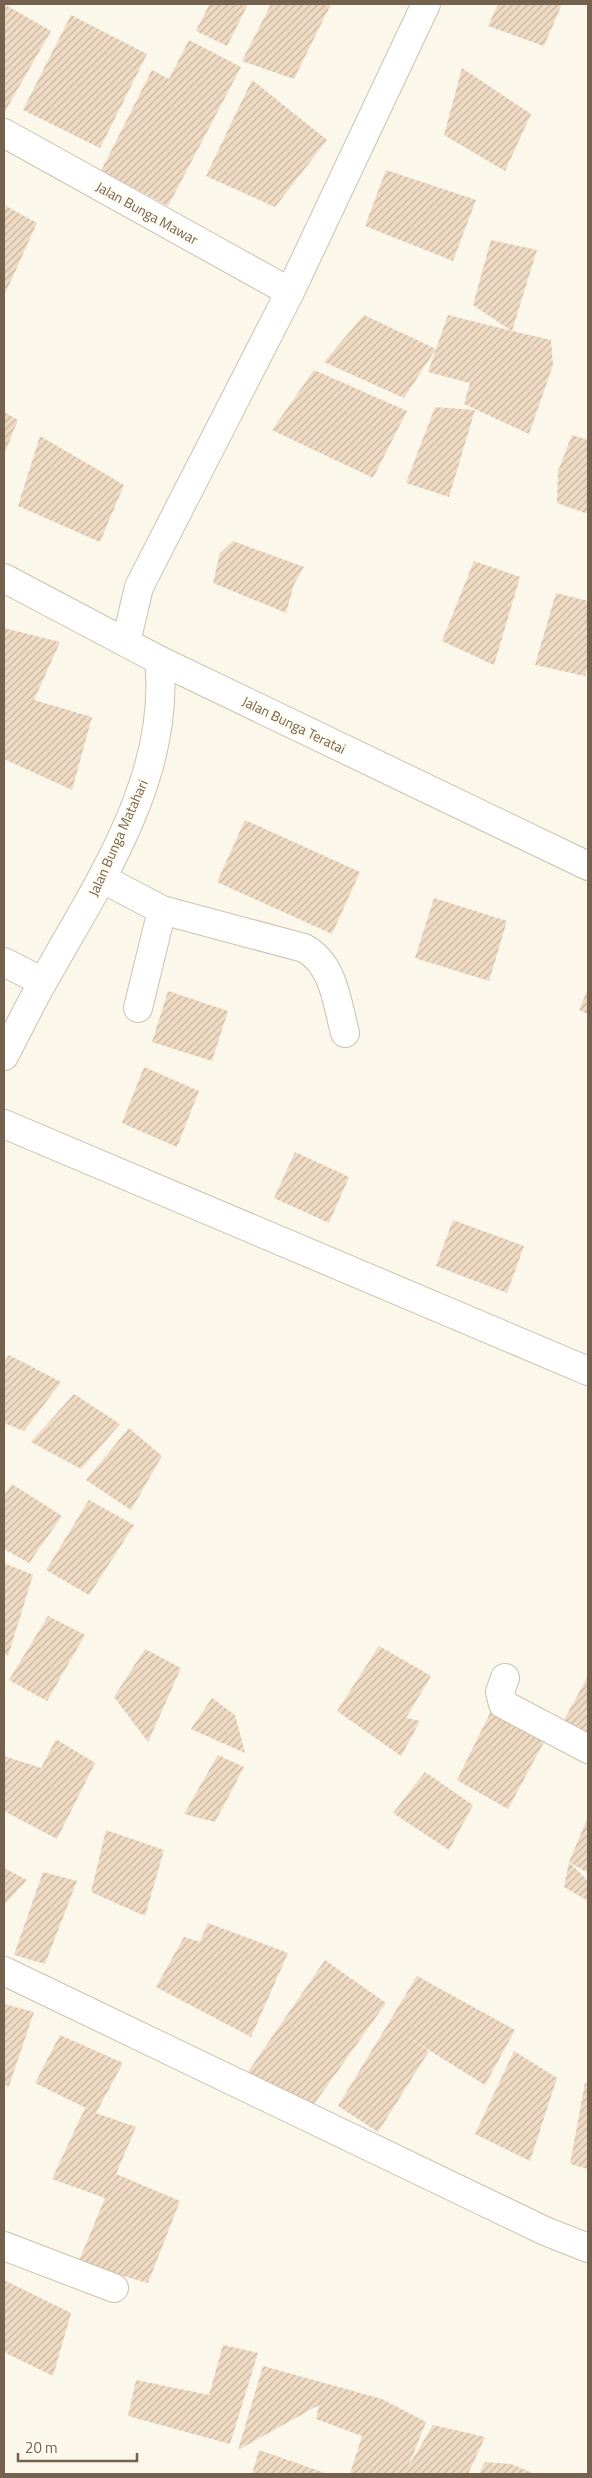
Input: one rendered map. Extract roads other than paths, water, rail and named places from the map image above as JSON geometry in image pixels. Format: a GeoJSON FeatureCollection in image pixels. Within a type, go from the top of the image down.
{"type":"FeatureCollection","features":[{"type":"Feature","properties":{"kind":"street"},"geometry":{"type":"LineString","coordinates":[[126,642],[139,587],[290,292],[426,4]]}},
{"type":"Feature","properties":{"kind":"street","name":"Jalan Bunga Mawar"},"geometry":{"type":"LineString","coordinates":[[4,133],[290,292]]}},
{"type":"Feature","properties":{"kind":"street","name":"Jalan Bunga Teratai"},"geometry":{"type":"LineString","coordinates":[[4,578],[159,660],[588,866]]}},
{"type":"Feature","properties":{"kind":"street","name":"Jalan Bunga Matahari"},"geometry":{"type":"LineString","coordinates":[[4,1056],[43,982],[103,879],[144,781],[155,745],[160,717],[162,685],[159,660]]}},
{"type":"Feature","properties":{"kind":"street"},"geometry":{"type":"LineString","coordinates":[[103,879],[162,910],[304,948],[314,953],[328,972],[345,1033]]}},
{"type":"Feature","properties":{"kind":"street"},"geometry":{"type":"LineString","coordinates":[[138,1008],[162,910]]}},
{"type":"Feature","properties":{"kind":"street"},"geometry":{"type":"LineString","coordinates":[[4,962],[43,982]]}},
{"type":"Feature","properties":{"kind":"street"},"geometry":{"type":"LineString","coordinates":[[4,1124],[588,1371]]}},
{"type":"Feature","properties":{"kind":"street"},"geometry":{"type":"LineString","coordinates":[[505,1678],[500,1692],[503,1704],[588,1749]]}},
{"type":"Feature","properties":{"kind":"street"},"geometry":{"type":"LineString","coordinates":[[4,1972],[536,2227],[588,2248]]}},
{"type":"Feature","properties":{"kind":"street"},"geometry":{"type":"LineString","coordinates":[[4,2246],[114,2288]]}}]}
